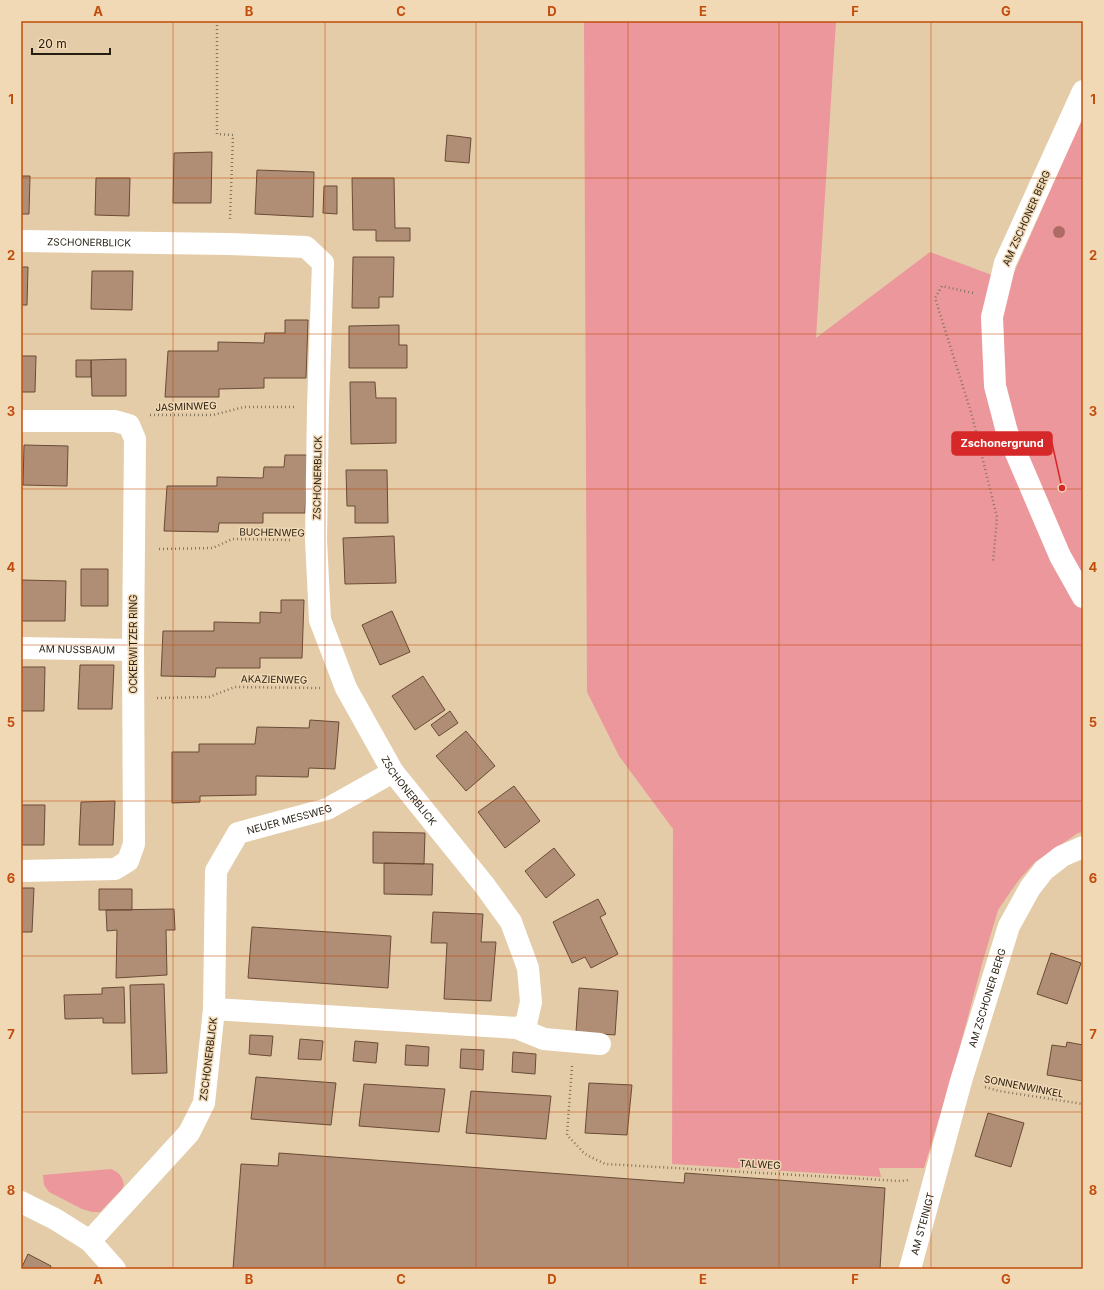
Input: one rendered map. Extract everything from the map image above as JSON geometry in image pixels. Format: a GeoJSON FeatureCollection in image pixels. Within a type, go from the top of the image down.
{"type":"FeatureCollection","features":[{"type":"Feature","properties":{"kind":"street","name":"AM ZSCHONER BERG"},"geometry":{"type":"LineString","coordinates":[[1083,91],[1005,263],[992,317],[995,386],[1007,432],[1060,556],[1083,597]]}},
{"type":"Feature","properties":{"kind":"street","name":"ZSCHONERBLICK"},"geometry":{"type":"LineString","coordinates":[[21,241],[229,244],[306,247],[323,263],[318,407],[316,540],[320,620],[346,688],[393,772],[485,886],[511,922],[528,968],[531,1002],[526,1024],[517,1028],[214,1009],[204,1103],[189,1133],[90,1241]]}},
{"type":"Feature","properties":{"kind":"street"},"geometry":{"type":"LineString","coordinates":[[21,421],[115,421],[128,426]]}},
{"type":"Feature","properties":{"kind":"street","name":"OCKERWITZER RING"},"geometry":{"type":"LineString","coordinates":[[21,871],[114,869],[128,861],[134,844],[133,650],[135,439],[128,426]]}},
{"type":"Feature","properties":{"kind":"street","name":"AM NUSSBAUM"},"geometry":{"type":"LineString","coordinates":[[21,648],[133,650]]}},
{"type":"Feature","properties":{"kind":"street","name":"NEUER MESSWEG"},"geometry":{"type":"LineString","coordinates":[[214,1009],[216,871],[238,833],[327,808],[393,772]]}},
{"type":"Feature","properties":{"kind":"street","name":"AM ZSCHONER BERG"},"geometry":{"type":"LineString","coordinates":[[936,1178],[962,1081],[1009,926],[1030,888],[1044,870],[1062,856],[1083,847]]}},
{"type":"Feature","properties":{"kind":"street"},"geometry":{"type":"LineString","coordinates":[[517,1028],[544,1039],[600,1044]]}},
{"type":"Feature","properties":{"kind":"street","name":"AM STEINIGT"},"geometry":{"type":"LineString","coordinates":[[910,1269],[936,1178]]}},
{"type":"Feature","properties":{"kind":"street"},"geometry":{"type":"LineString","coordinates":[[21,1202],[55,1219],[90,1241],[115,1269]]}},
{"type":"Feature","properties":{"kind":"path"},"geometry":{"type":"LineString","coordinates":[[217,21],[217,134],[233,135],[229,244]]}},
{"type":"Feature","properties":{"kind":"path"},"geometry":{"type":"LineString","coordinates":[[993,563],[997,517],[971,412],[935,298],[942,286],[997,298]]}},
{"type":"Feature","properties":{"kind":"path","name":"JASMINWEG"},"geometry":{"type":"LineString","coordinates":[[128,426],[147,416],[213,415],[244,407],[318,407]]}},
{"type":"Feature","properties":{"kind":"path","name":"BUCHENWEG"},"geometry":{"type":"LineString","coordinates":[[134,550],[213,548],[232,539],[316,540]]}},
{"type":"Feature","properties":{"kind":"path","name":"AKAZIENWEG"},"geometry":{"type":"LineString","coordinates":[[133,698],[209,697],[235,686],[346,688]]}},
{"type":"Feature","properties":{"kind":"path","name":"TALWEG"},"geometry":{"type":"LineString","coordinates":[[573,1042],[567,1135],[585,1154],[605,1164],[901,1181],[936,1178]]}},
{"type":"Feature","properties":{"kind":"path","name":"SONNENWINKEL"},"geometry":{"type":"LineString","coordinates":[[962,1081],[999,1091],[1083,1104]]}},
{"type":"Feature","properties":{"kind":"shaded area"},"geometry":{"type":"Polygon","coordinates":[[[584,21],[836,21],[816,338],[930,252],[992,275],[981,323],[1052,559],[1083,612],[1083,832],[1078,833],[1035,862],[1018,881],[998,910],[954,1069],[924,1168],[879,1168],[881,1177],[672,1164],[673,829],[619,756],[587,692],[584,21]]]}},
{"type":"Feature","properties":{"kind":"shaded area"},"geometry":{"type":"Polygon","coordinates":[[[1083,116],[1083,577],[1068,549],[1013,428],[1004,377],[1000,318],[1010,282],[1083,116]]]}},
{"type":"Feature","properties":{"kind":"shaded area"},"geometry":{"type":"Polygon","coordinates":[[[111,1169],[120,1175],[124,1185],[100,1212],[92,1212],[82,1209],[49,1192],[44,1185],[43,1175],[111,1169]]]}},
{"type":"Feature","properties":{"kind":"building"},"geometry":{"type":"Polygon","coordinates":[[[447,135],[471,138],[469,163],[445,161],[447,135]]]}},
{"type":"Feature","properties":{"kind":"building"},"geometry":{"type":"Polygon","coordinates":[[[212,152],[211,203],[173,203],[174,153],[212,152]]]}},
{"type":"Feature","properties":{"kind":"building"},"geometry":{"type":"Polygon","coordinates":[[[257,170],[314,172],[313,217],[255,214],[257,170]]]}},
{"type":"Feature","properties":{"kind":"building"},"geometry":{"type":"Polygon","coordinates":[[[21,176],[30,176],[29,214],[21,214],[21,176]]]}},
{"type":"Feature","properties":{"kind":"building"},"geometry":{"type":"Polygon","coordinates":[[[96,178],[130,178],[129,216],[95,215],[96,178]]]}},
{"type":"Feature","properties":{"kind":"building"},"geometry":{"type":"Polygon","coordinates":[[[352,178],[394,178],[395,228],[410,228],[410,241],[376,241],[376,230],[353,230],[352,178]]]}},
{"type":"Feature","properties":{"kind":"building"},"geometry":{"type":"Polygon","coordinates":[[[324,186],[337,186],[337,214],[323,213],[324,186]]]}},
{"type":"Feature","properties":{"kind":"building"},"geometry":{"type":"Polygon","coordinates":[[[353,257],[394,257],[393,297],[379,297],[379,308],[352,308],[353,257]]]}},
{"type":"Feature","properties":{"kind":"building"},"geometry":{"type":"Polygon","coordinates":[[[21,267],[28,267],[27,305],[21,305],[21,267]]]}},
{"type":"Feature","properties":{"kind":"building"},"geometry":{"type":"Polygon","coordinates":[[[92,271],[133,271],[132,310],[91,309],[92,271]]]}},
{"type":"Feature","properties":{"kind":"building"},"geometry":{"type":"Polygon","coordinates":[[[285,320],[308,320],[306,378],[264,378],[264,388],[219,389],[219,397],[165,397],[168,351],[218,351],[218,342],[264,343],[265,333],[285,333],[285,320]]]}},
{"type":"Feature","properties":{"kind":"building"},"geometry":{"type":"Polygon","coordinates":[[[399,325],[399,345],[407,345],[407,368],[349,368],[349,326],[399,325]]]}},
{"type":"Feature","properties":{"kind":"building"},"geometry":{"type":"Polygon","coordinates":[[[21,356],[36,356],[35,392],[21,392],[21,356]]]}},
{"type":"Feature","properties":{"kind":"building"},"geometry":{"type":"Polygon","coordinates":[[[126,359],[126,396],[92,396],[91,360],[126,359]]]}},
{"type":"Feature","properties":{"kind":"building"},"geometry":{"type":"Polygon","coordinates":[[[76,360],[91,360],[91,377],[76,377],[76,360]]]}},
{"type":"Feature","properties":{"kind":"building"},"geometry":{"type":"Polygon","coordinates":[[[350,382],[375,382],[376,398],[396,398],[396,443],[351,444],[350,382]]]}},
{"type":"Feature","properties":{"kind":"building"},"geometry":{"type":"Polygon","coordinates":[[[24,445],[68,446],[67,486],[23,485],[24,445]]]}},
{"type":"Feature","properties":{"kind":"building"},"geometry":{"type":"Polygon","coordinates":[[[285,455],[308,455],[305,513],[263,513],[263,523],[219,523],[218,532],[164,531],[167,486],[217,486],[217,477],[263,478],[264,467],[284,467],[285,455]]]}},
{"type":"Feature","properties":{"kind":"building"},"geometry":{"type":"Polygon","coordinates":[[[346,470],[387,470],[388,523],[355,523],[355,506],[347,506],[346,470]]]}},
{"type":"Feature","properties":{"kind":"building"},"geometry":{"type":"Polygon","coordinates":[[[394,536],[396,583],[345,584],[343,538],[394,536]]]}},
{"type":"Feature","properties":{"kind":"building"},"geometry":{"type":"Polygon","coordinates":[[[81,569],[108,569],[108,606],[81,606],[81,569]]]}},
{"type":"Feature","properties":{"kind":"building"},"geometry":{"type":"Polygon","coordinates":[[[22,580],[66,581],[65,621],[21,621],[22,580]]]}},
{"type":"Feature","properties":{"kind":"building"},"geometry":{"type":"Polygon","coordinates":[[[281,600],[304,600],[302,658],[260,658],[260,668],[216,668],[215,677],[161,676],[163,631],[214,631],[214,622],[260,623],[260,612],[281,613],[281,600]]]}},
{"type":"Feature","properties":{"kind":"building"},"geometry":{"type":"Polygon","coordinates":[[[392,611],[410,652],[380,665],[362,625],[392,611]]]}},
{"type":"Feature","properties":{"kind":"building"},"geometry":{"type":"Polygon","coordinates":[[[80,665],[114,665],[112,709],[78,709],[80,665]]]}},
{"type":"Feature","properties":{"kind":"building"},"geometry":{"type":"Polygon","coordinates":[[[21,667],[45,667],[44,711],[21,711],[21,667]]]}},
{"type":"Feature","properties":{"kind":"building"},"geometry":{"type":"Polygon","coordinates":[[[423,676],[445,710],[415,730],[392,696],[423,676]]]}},
{"type":"Feature","properties":{"kind":"building"},"geometry":{"type":"Polygon","coordinates":[[[450,711],[458,723],[439,736],[431,725],[450,711]]]}},
{"type":"Feature","properties":{"kind":"building"},"geometry":{"type":"Polygon","coordinates":[[[310,720],[339,722],[335,769],[309,768],[308,777],[256,776],[256,795],[200,796],[200,802],[172,803],[172,752],[199,752],[199,744],[255,744],[257,727],[309,728],[310,720]]]}},
{"type":"Feature","properties":{"kind":"building"},"geometry":{"type":"Polygon","coordinates":[[[466,731],[495,766],[466,791],[436,756],[466,731]]]}},
{"type":"Feature","properties":{"kind":"building"},"geometry":{"type":"Polygon","coordinates":[[[514,786],[540,821],[505,848],[478,812],[514,786]]]}},
{"type":"Feature","properties":{"kind":"building"},"geometry":{"type":"Polygon","coordinates":[[[115,801],[113,845],[79,845],[81,802],[115,801]]]}},
{"type":"Feature","properties":{"kind":"building"},"geometry":{"type":"Polygon","coordinates":[[[21,805],[45,805],[44,845],[21,845],[21,805]]]}},
{"type":"Feature","properties":{"kind":"building"},"geometry":{"type":"Polygon","coordinates":[[[373,832],[425,833],[424,864],[373,863],[373,832]]]}},
{"type":"Feature","properties":{"kind":"building"},"geometry":{"type":"Polygon","coordinates":[[[554,848],[575,875],[546,898],[525,871],[554,848]]]}},
{"type":"Feature","properties":{"kind":"building"},"geometry":{"type":"Polygon","coordinates":[[[384,863],[433,864],[432,895],[384,894],[384,863]]]}},
{"type":"Feature","properties":{"kind":"building"},"geometry":{"type":"Polygon","coordinates":[[[21,888],[34,888],[32,932],[21,932],[21,888]]]}},
{"type":"Feature","properties":{"kind":"building"},"geometry":{"type":"Polygon","coordinates":[[[99,889],[132,889],[132,910],[99,910],[99,889]]]}},
{"type":"Feature","properties":{"kind":"building"},"geometry":{"type":"Polygon","coordinates":[[[598,899],[606,914],[600,917],[618,954],[591,968],[585,957],[572,963],[553,922],[598,899]]]}},
{"type":"Feature","properties":{"kind":"building"},"geometry":{"type":"Polygon","coordinates":[[[174,909],[175,930],[166,930],[167,975],[116,978],[117,930],[107,931],[106,910],[174,909]]]}},
{"type":"Feature","properties":{"kind":"building"},"geometry":{"type":"Polygon","coordinates":[[[433,912],[483,914],[481,942],[496,942],[491,1001],[444,999],[447,943],[431,943],[433,912]]]}},
{"type":"Feature","properties":{"kind":"building"},"geometry":{"type":"Polygon","coordinates":[[[252,927],[391,936],[388,988],[248,978],[252,927]]]}},
{"type":"Feature","properties":{"kind":"building"},"geometry":{"type":"Polygon","coordinates":[[[1051,953],[1081,963],[1067,1004],[1037,994],[1051,953]]]}},
{"type":"Feature","properties":{"kind":"building"},"geometry":{"type":"Polygon","coordinates":[[[164,984],[167,1073],[132,1074],[130,985],[164,984]]]}},
{"type":"Feature","properties":{"kind":"building"},"geometry":{"type":"Polygon","coordinates":[[[124,987],[125,1023],[103,1023],[103,1018],[65,1019],[64,995],[102,994],[102,988],[124,987]]]}},
{"type":"Feature","properties":{"kind":"building"},"geometry":{"type":"Polygon","coordinates":[[[579,988],[618,991],[615,1035],[576,1032],[579,988]]]}},
{"type":"Feature","properties":{"kind":"building"},"geometry":{"type":"Polygon","coordinates":[[[250,1035],[273,1036],[271,1056],[249,1054],[250,1035]]]}},
{"type":"Feature","properties":{"kind":"building"},"geometry":{"type":"Polygon","coordinates":[[[300,1039],[323,1041],[321,1060],[298,1059],[300,1039]]]}},
{"type":"Feature","properties":{"kind":"building"},"geometry":{"type":"Polygon","coordinates":[[[355,1041],[378,1043],[376,1063],[353,1061],[355,1041]]]}},
{"type":"Feature","properties":{"kind":"building"},"geometry":{"type":"Polygon","coordinates":[[[1067,1042],[1083,1045],[1083,1081],[1047,1075],[1052,1045],[1066,1047],[1067,1042]]]}},
{"type":"Feature","properties":{"kind":"building"},"geometry":{"type":"Polygon","coordinates":[[[406,1045],[429,1047],[428,1066],[405,1065],[406,1045]]]}},
{"type":"Feature","properties":{"kind":"building"},"geometry":{"type":"Polygon","coordinates":[[[461,1049],[484,1050],[483,1070],[460,1068],[461,1049]]]}},
{"type":"Feature","properties":{"kind":"building"},"geometry":{"type":"Polygon","coordinates":[[[513,1052],[536,1054],[535,1074],[512,1072],[513,1052]]]}},
{"type":"Feature","properties":{"kind":"building"},"geometry":{"type":"Polygon","coordinates":[[[256,1077],[336,1083],[331,1125],[251,1119],[256,1077]]]}},
{"type":"Feature","properties":{"kind":"building"},"geometry":{"type":"Polygon","coordinates":[[[589,1083],[632,1085],[627,1135],[585,1133],[589,1083]]]}},
{"type":"Feature","properties":{"kind":"building"},"geometry":{"type":"Polygon","coordinates":[[[364,1084],[445,1089],[439,1132],[359,1126],[364,1084]]]}},
{"type":"Feature","properties":{"kind":"building"},"geometry":{"type":"Polygon","coordinates":[[[471,1091],[551,1096],[546,1139],[466,1133],[471,1091]]]}},
{"type":"Feature","properties":{"kind":"building"},"geometry":{"type":"Polygon","coordinates":[[[988,1113],[1024,1123],[1011,1167],[975,1156],[988,1113]]]}},
{"type":"Feature","properties":{"kind":"building"},"geometry":{"type":"Polygon","coordinates":[[[279,1153],[684,1183],[685,1173],[885,1188],[880,1269],[233,1269],[241,1164],[278,1166],[279,1153]]]}},
{"type":"Feature","properties":{"kind":"building"},"geometry":{"type":"Polygon","coordinates":[[[28,1254],[51,1266],[50,1269],[21,1269],[28,1254]]]}},
{"type":"Feature","properties":{"kind":"place","name":"Zschonergrund"},"geometry":{"type":"Point","coordinates":[1062,488]}}]}
